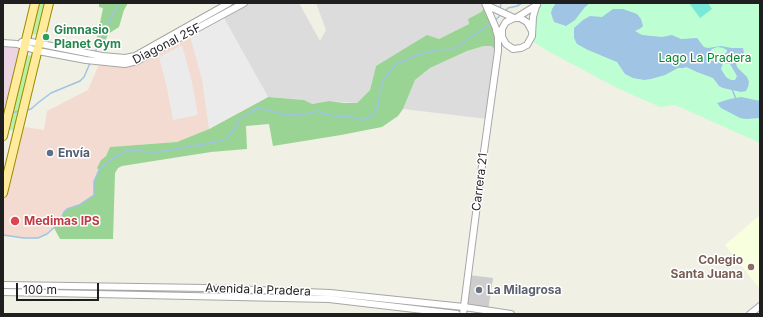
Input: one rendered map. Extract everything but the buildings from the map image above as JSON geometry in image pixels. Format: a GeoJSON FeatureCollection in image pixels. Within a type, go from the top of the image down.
{"type":"FeatureCollection","features":[{"type":"Feature","properties":{"kind":"main road"},"geometry":{"type":"LineString","coordinates":[[3,136],[23,44],[35,3]]}},
{"type":"Feature","properties":{"kind":"main road"},"geometry":{"type":"LineString","coordinates":[[3,193],[50,3]]}},
{"type":"Feature","properties":{"kind":"street","name":"Diagonal 25F"},"geometry":{"type":"LineString","coordinates":[[38,48],[95,62],[119,64],[131,63],[229,3]]}},
{"type":"Feature","properties":{"kind":"street","name":"Diagonal 25F"},"geometry":{"type":"LineString","coordinates":[[38,48],[120,58],[130,57],[244,3]]}},
{"type":"Feature","properties":{"kind":"street"},"geometry":{"type":"LineString","coordinates":[[485,4],[505,14],[527,22],[532,31]]}},
{"type":"Feature","properties":{"kind":"street"},"geometry":{"type":"LineString","coordinates":[[485,4],[496,30],[504,42],[513,48],[521,48],[527,45],[531,40],[533,17],[537,4]]}},
{"type":"Feature","properties":{"kind":"street"},"geometry":{"type":"LineString","coordinates":[[504,42],[502,37],[502,29],[506,22],[537,4]]}},
{"type":"Feature","properties":{"kind":"street","name":"Carrera 21"},"geometry":{"type":"LineString","coordinates":[[464,311],[498,51],[496,30]]}},
{"type":"Feature","properties":{"kind":"street","name":"Carrera 21"},"geometry":{"type":"LineString","coordinates":[[498,51],[504,42]]}},
{"type":"Feature","properties":{"kind":"street"},"geometry":{"type":"LineString","coordinates":[[3,43],[23,44],[38,48]]}},
{"type":"Feature","properties":{"kind":"street","name":"Avenida la Pradera"},"geometry":{"type":"LineString","coordinates":[[3,285],[207,288],[330,293],[464,311],[511,314]]}},
{"type":"Feature","properties":{"kind":"street","name":"Avenida la Pradera"},"geometry":{"type":"LineString","coordinates":[[3,292],[330,299],[456,314]]}},
{"type":"Feature","properties":{"kind":"street"},"geometry":{"type":"LineString","coordinates":[[750,314],[760,306]]}},
{"type":"Feature","properties":{"kind":"shaded area"},"geometry":{"type":"Polygon","coordinates":[[[244,3],[299,3],[320,41],[326,30],[316,3],[490,3],[485,5],[481,12],[468,19],[469,24],[439,39],[376,66],[370,90],[357,103],[329,101],[311,104],[304,100],[268,97],[222,15],[244,3]]]}},
{"type":"Feature","properties":{"kind":"shaded area"},"geometry":{"type":"Polygon","coordinates":[[[556,3],[590,3],[575,20],[566,26],[554,22],[551,13],[556,3]]]}},
{"type":"Feature","properties":{"kind":"shaded area"},"geometry":{"type":"Polygon","coordinates":[[[689,3],[708,3],[712,9],[700,18],[689,3]]]}},
{"type":"Feature","properties":{"kind":"shaded area"},"geometry":{"type":"Polygon","coordinates":[[[613,9],[623,9],[637,14],[641,19],[643,26],[635,31],[642,35],[662,37],[672,35],[681,39],[697,38],[704,47],[708,48],[721,46],[743,48],[744,53],[736,63],[737,67],[747,77],[749,82],[748,87],[746,91],[741,92],[723,88],[719,86],[713,78],[686,67],[678,68],[665,75],[651,79],[644,80],[633,78],[625,74],[617,62],[577,44],[574,38],[574,28],[590,16],[602,17],[613,9]],[[718,47],[712,49],[709,53],[709,58],[715,62],[727,52],[727,50],[718,47]],[[723,63],[721,69],[726,77],[731,80],[735,80],[737,76],[730,64],[723,63]]]}},
{"type":"Feature","properties":{"kind":"shaded area"},"geometry":{"type":"Polygon","coordinates":[[[222,15],[268,97],[209,129],[177,142],[110,147],[106,156],[101,160],[99,170],[95,177],[94,195],[79,205],[67,209],[59,223],[47,234],[38,238],[3,235],[3,193],[19,126],[44,130],[47,111],[88,90],[100,62],[125,64],[222,15]]]}},
{"type":"Feature","properties":{"kind":"shaded area"},"geometry":{"type":"Polygon","coordinates":[[[224,18],[268,97],[209,129],[202,80],[190,36],[224,18]]]}},
{"type":"Feature","properties":{"kind":"shaded area"},"geometry":{"type":"Polygon","coordinates":[[[3,43],[25,48],[3,136],[3,43]]]}},
{"type":"Feature","properties":{"kind":"shaded area"},"geometry":{"type":"Polygon","coordinates":[[[182,45],[192,82],[198,115],[173,120],[159,57],[182,45]]]}},
{"type":"Feature","properties":{"kind":"shaded area"},"geometry":{"type":"Polygon","coordinates":[[[488,45],[498,51],[488,119],[403,109],[415,80],[430,68],[467,51],[488,45]]]}},
{"type":"Feature","properties":{"kind":"shaded area"},"geometry":{"type":"Polygon","coordinates":[[[741,97],[760,101],[760,118],[740,118],[721,108],[717,103],[741,97]]]}},
{"type":"Feature","properties":{"kind":"shaded area","name":"Colegio Santa Juana"},"geometry":{"type":"Polygon","coordinates":[[[760,215],[760,289],[725,245],[760,215]]]}},
{"type":"Feature","properties":{"kind":"shaded area","name":"La Milagrosa"},"geometry":{"type":"Polygon","coordinates":[[[469,275],[493,278],[488,311],[464,307],[469,275]]]}},
{"type":"Feature","properties":{"kind":"green space"},"geometry":{"type":"Polygon","coordinates":[[[39,3],[46,3],[38,35],[32,34],[39,3]]]}},
{"type":"Feature","properties":{"kind":"green space"},"geometry":{"type":"Polygon","coordinates":[[[99,3],[128,3],[124,10],[119,27],[108,34],[104,45],[99,49],[95,48],[103,8],[99,7],[99,3]]]}},
{"type":"Feature","properties":{"kind":"green space","name":"Lago La Pradera"},"geometry":{"type":"Polygon","coordinates":[[[537,3],[760,3],[760,143],[675,105],[660,107],[617,88],[544,49],[531,40],[537,3]]]}},
{"type":"Feature","properties":{"kind":"green space"},"geometry":{"type":"Polygon","coordinates":[[[486,5],[496,30],[495,49],[491,46],[484,46],[467,51],[430,68],[415,80],[403,109],[398,116],[382,127],[273,146],[269,124],[246,126],[247,149],[211,152],[122,166],[118,168],[115,173],[113,239],[60,239],[54,228],[59,223],[67,209],[79,205],[94,195],[94,181],[99,170],[97,168],[101,160],[106,156],[110,147],[177,142],[209,129],[268,97],[304,100],[312,104],[329,101],[357,103],[370,90],[376,66],[427,35],[439,39],[469,24],[468,19],[481,12],[486,5]]]}},
{"type":"Feature","properties":{"kind":"green space"},"geometry":{"type":"Polygon","coordinates":[[[27,55],[32,56],[14,131],[8,129],[27,55]]]}},
{"type":"Feature","properties":{"kind":"waterway"},"geometry":{"type":"LineString","coordinates":[[95,52],[109,21],[117,8],[118,3]]}},
{"type":"Feature","properties":{"kind":"waterway"},"geometry":{"type":"LineString","coordinates":[[500,9],[501,3]]}},
{"type":"Feature","properties":{"kind":"waterway"},"geometry":{"type":"LineString","coordinates":[[505,11],[508,8],[522,3]]}},
{"type":"Feature","properties":{"kind":"waterway"},"geometry":{"type":"LineString","coordinates":[[494,21],[502,14]]}},
{"type":"Feature","properties":{"kind":"waterway"},"geometry":{"type":"LineString","coordinates":[[3,235],[38,238],[47,234],[59,223],[67,209],[79,205],[94,195],[94,181],[99,170],[109,161],[125,151],[135,150],[157,152],[222,141],[229,136],[237,126],[239,120],[259,108],[287,115],[306,114],[318,111],[324,114],[353,117],[362,120],[371,116],[378,107],[380,90],[384,79],[396,64],[417,55],[436,50],[454,49],[491,23]]}},
{"type":"Feature","properties":{"kind":"waterway"},"geometry":{"type":"LineString","coordinates":[[27,110],[31,109],[51,93],[80,81],[84,77],[90,63]]}},
{"type":"Feature","properties":{"kind":"waterway"},"geometry":{"type":"LineString","coordinates":[[732,89],[736,99]]}},
{"type":"Feature","properties":{"kind":"waterway"},"geometry":{"type":"LineString","coordinates":[[11,113],[19,111]]}},
{"type":"Feature","properties":{"kind":"place","name":"Gimnasio Planet Gym"},"geometry":{"type":"Point","coordinates":[46,37]}},
{"type":"Feature","properties":{"kind":"place","name":"Envía"},"geometry":{"type":"Point","coordinates":[50,153]}},
{"type":"Feature","properties":{"kind":"place","name":"Medimas IPS"},"geometry":{"type":"Point","coordinates":[15,221]}},
{"type":"Feature","properties":{"kind":"place","name":"Colegio Santa Juana"},"geometry":{"type":"Point","coordinates":[751,267]}},
{"type":"Feature","properties":{"kind":"place","name":"La Milagrosa"},"geometry":{"type":"Point","coordinates":[479,290]}}]}
